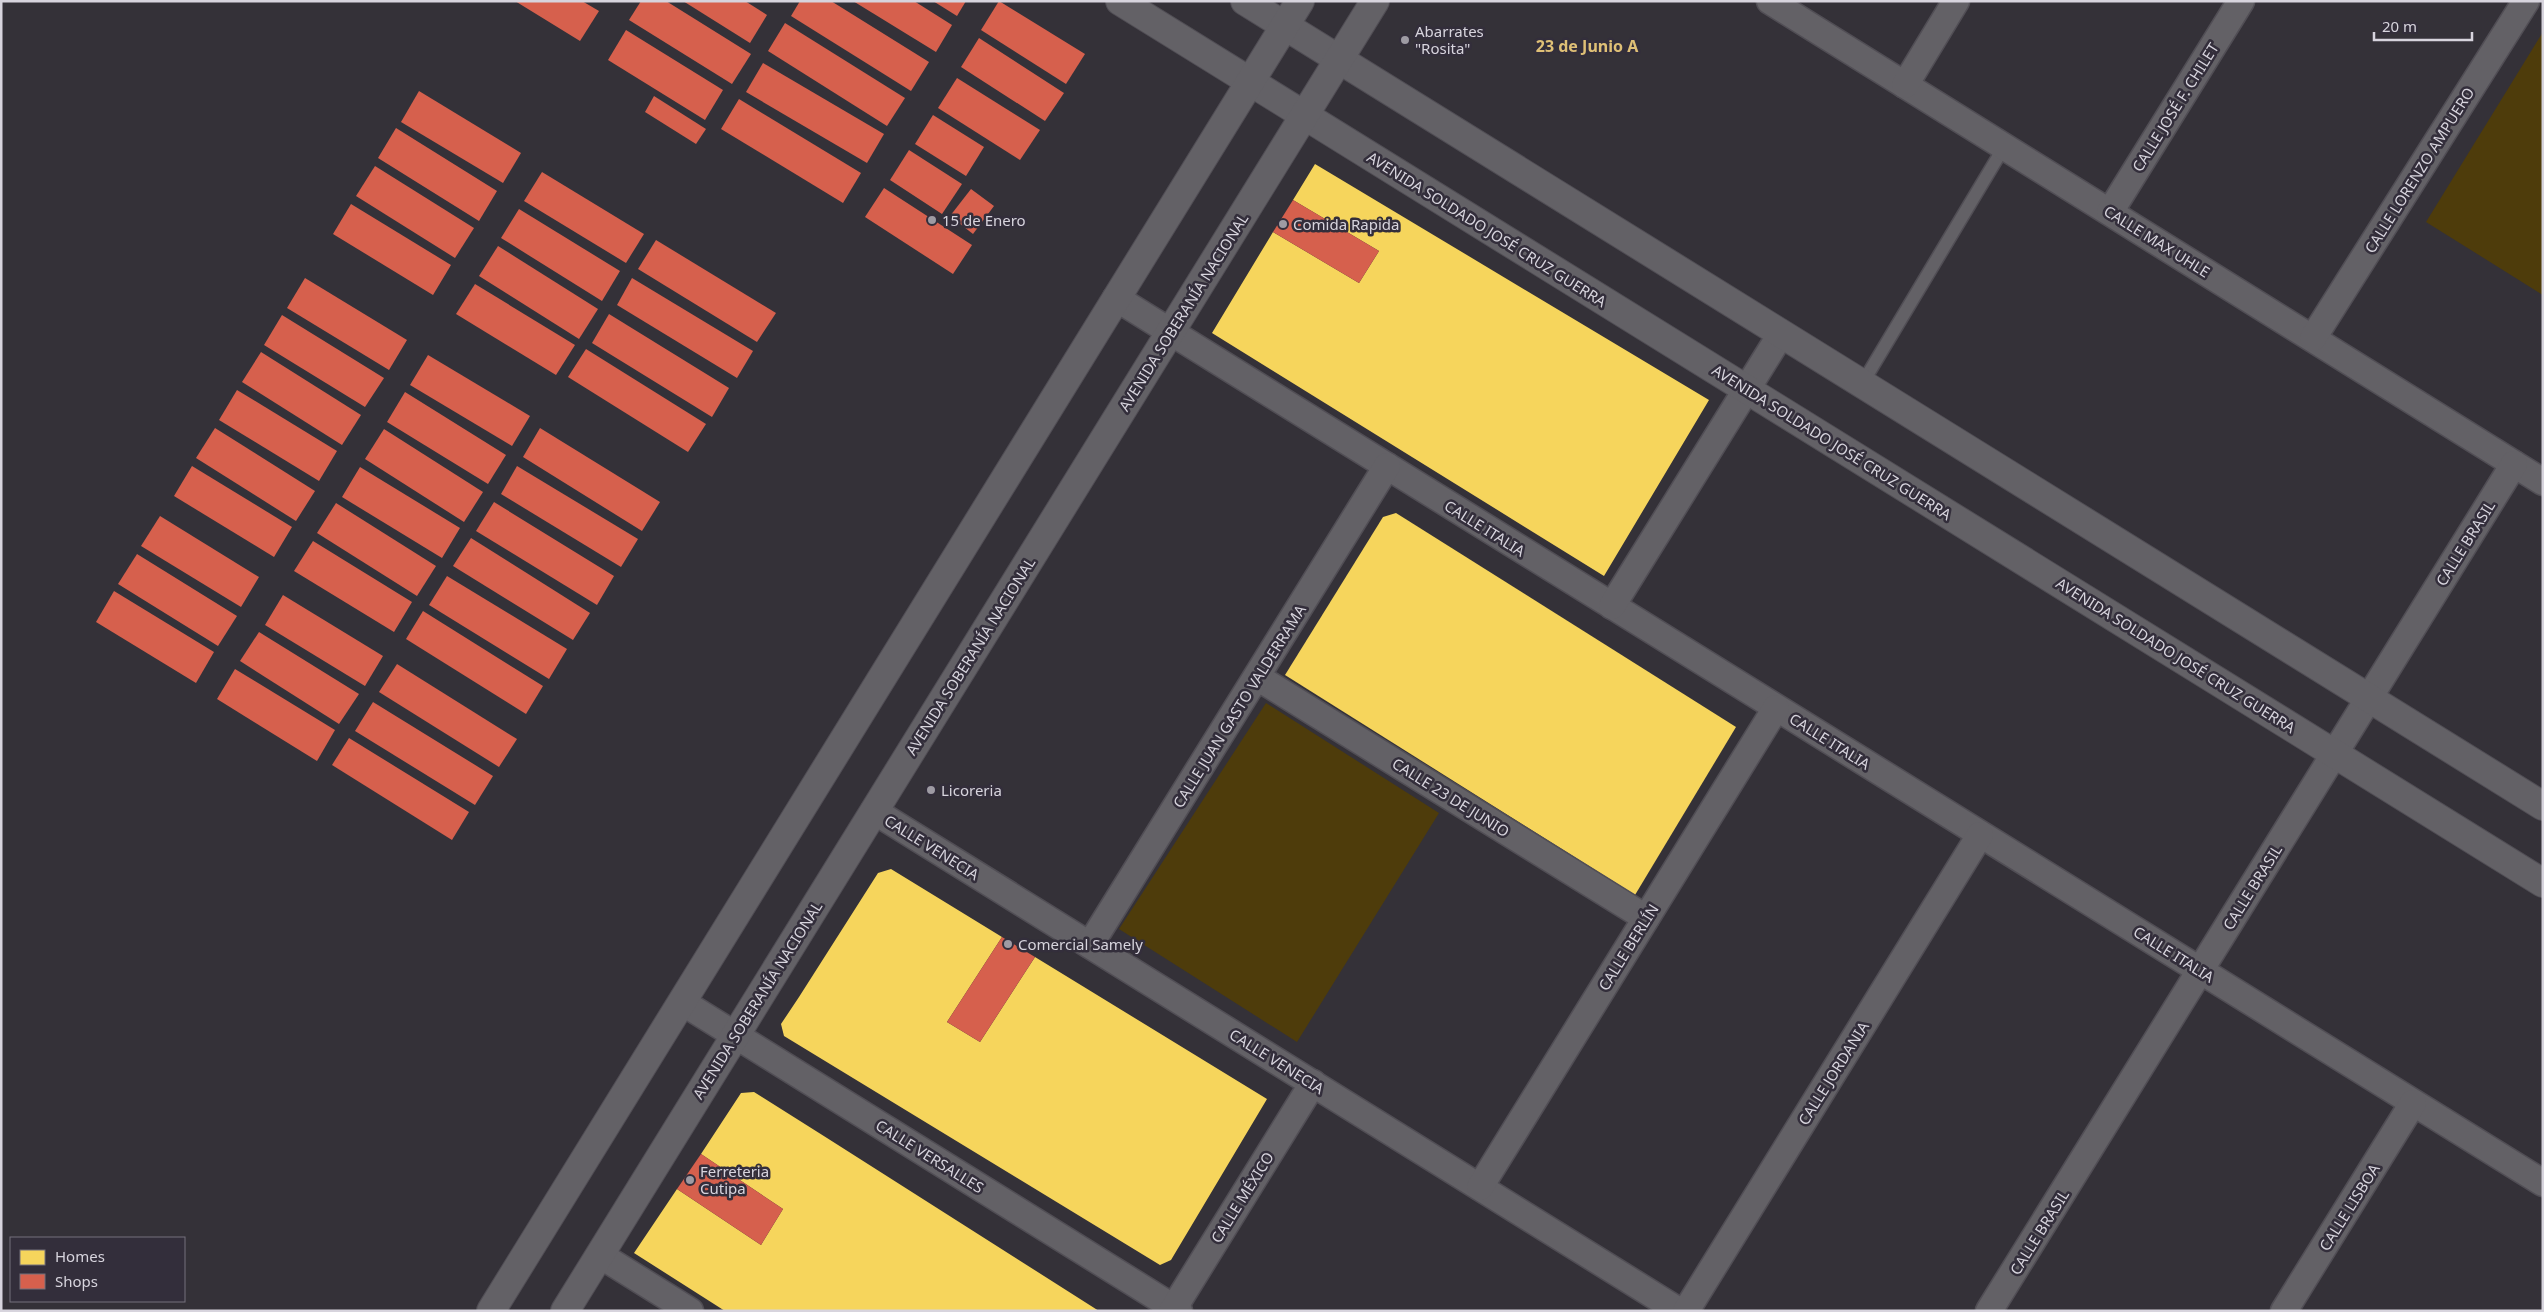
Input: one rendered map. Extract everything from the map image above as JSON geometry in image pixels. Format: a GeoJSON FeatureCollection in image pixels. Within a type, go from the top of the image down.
{"type":"FeatureCollection","features":[{"type":"Feature","properties":{"kind":"street","name":"AVENIDA SOLDADO JOSÉ CRUZ GUERRA"},"geometry":{"type":"LineString","coordinates":[[1120,1],[2543,883]]}},
{"type":"Feature","properties":{"kind":"street"},"geometry":{"type":"LineString","coordinates":[[1245,1],[2543,806]]}},
{"type":"Feature","properties":{"kind":"street"},"geometry":{"type":"LineString","coordinates":[[490,1311],[1300,1]]}},
{"type":"Feature","properties":{"kind":"street","name":"AVENIDA SOBERANÍA NACIONAL"},"geometry":{"type":"LineString","coordinates":[[565,1311],[1375,1]]}},
{"type":"Feature","properties":{"kind":"street","name":"CALLE MAX UHLE"},"geometry":{"type":"LineString","coordinates":[[1770,1],[2543,482]]}},
{"type":"Feature","properties":{"kind":"street"},"geometry":{"type":"LineString","coordinates":[[1905,85],[1956,1]]}},
{"type":"Feature","properties":{"kind":"street","name":"CALLE JOSÉ F. CHILET"},"geometry":{"type":"LineString","coordinates":[[2110,212],[2241,1]]}},
{"type":"Feature","properties":{"kind":"street","name":"CALLE LORENZO AMPUERO"},"geometry":{"type":"LineString","coordinates":[[2313,338],[2526,1]]}},
{"type":"Feature","properties":{"kind":"street","name":"CALLE ITALIA"},"geometry":{"type":"LineString","coordinates":[[1116,298],[2543,1183]]}},
{"type":"Feature","properties":{"kind":"street"},"geometry":{"type":"LineString","coordinates":[[1612,606],[1781,334]]}},
{"type":"Feature","properties":{"kind":"street","name":"CALLE BRASIL"},"geometry":{"type":"LineString","coordinates":[[1990,1311],[2514,464]]}},
{"type":"Feature","properties":{"kind":"street","name":"CALLE JUAN GASTO VALDERRAMA"},"geometry":{"type":"LineString","coordinates":[[1090,945],[1387,466]]}},
{"type":"Feature","properties":{"kind":"street","name":"CALLE 23 DE JUNIO"},"geometry":{"type":"LineString","coordinates":[[1257,676],[1646,918]]}},
{"type":"Feature","properties":{"kind":"street","name":"CALLE BERLÍN"},"geometry":{"type":"LineString","coordinates":[[1480,1187],[1776,708]]}},
{"type":"Feature","properties":{"kind":"street","name":"CALLE VENECIA"},"geometry":{"type":"LineString","coordinates":[[874,811],[1679,1311]]}},
{"type":"Feature","properties":{"kind":"street","name":"CALLE JORDANIA"},"geometry":{"type":"LineString","coordinates":[[1686,1311],[1980,835]]}},
{"type":"Feature","properties":{"kind":"street","name":"CALLE VERSALLES"},"geometry":{"type":"LineString","coordinates":[[682,1002],[1175,1310]]}},
{"type":"Feature","properties":{"kind":"street","name":"CALLE MÉXICO"},"geometry":{"type":"LineString","coordinates":[[1175,1310],[1313,1083]]}},
{"type":"Feature","properties":{"kind":"street","name":"CALLE LISBOA"},"geometry":{"type":"LineString","coordinates":[[2284,1311],[2413,1103]]}},
{"type":"Feature","properties":{"kind":"street"},"geometry":{"type":"LineString","coordinates":[[600,1255],[690,1311]]}},
{"type":"Feature","properties":{"kind":"lane"},"geometry":{"type":"LineString","coordinates":[[1862,384],[2004,147]]}},
{"type":"Feature","properties":{"kind":"shaded area"},"geometry":{"type":"Polygon","coordinates":[[[2543,32],[2543,295],[2426,222],[2543,32]]]}},
{"type":"Feature","properties":{"kind":"shaded area"},"geometry":{"type":"Polygon","coordinates":[[[1266,703],[1439,813],[1297,1042],[1119,929],[1266,703]]]}},
{"type":"Feature","properties":{"kind":"building: Homes"},"geometry":{"type":"Polygon","coordinates":[[[1315,164],[1709,400],[1604,576],[1212,333],[1273,232],[1359,283],[1379,251],[1293,200],[1315,164]]]}},
{"type":"Feature","properties":{"kind":"building: Homes"},"geometry":{"type":"Polygon","coordinates":[[[1396,513],[1736,727],[1635,895],[1285,675],[1383,517],[1396,513]]]}},
{"type":"Feature","properties":{"kind":"building: Homes"},"geometry":{"type":"Polygon","coordinates":[[[891,869],[1002,937],[947,1022],[980,1042],[1035,957],[1267,1099],[1171,1260],[1160,1265],[784,1036],[781,1024],[878,873],[891,869]]]}},
{"type":"Feature","properties":{"kind":"building: Homes"},"geometry":{"type":"Polygon","coordinates":[[[754,1092],[1099,1311],[725,1311],[634,1253],[677,1189],[761,1245],[783,1209],[701,1154],[741,1093],[754,1092]]]}},
{"type":"Feature","properties":{"kind":"building: Shops"},"geometry":{"type":"Polygon","coordinates":[[[515,1],[582,1],[599,11],[580,41],[515,1]]]}},
{"type":"Feature","properties":{"kind":"building: Shops"},"geometry":{"type":"Polygon","coordinates":[[[641,1],[666,1],[751,54],[732,84],[629,20],[641,1]]]}},
{"type":"Feature","properties":{"kind":"building: Shops"},"geometry":{"type":"Polygon","coordinates":[[[683,1],[745,1],[767,15],[750,43],[683,1]]]}},
{"type":"Feature","properties":{"kind":"building: Shops"},"geometry":{"type":"Polygon","coordinates":[[[800,1],[831,1],[929,62],[911,91],[791,16],[800,1]]]}},
{"type":"Feature","properties":{"kind":"building: Shops"},"geometry":{"type":"Polygon","coordinates":[[[853,1],[914,1],[952,25],[936,52],[853,1]]]}},
{"type":"Feature","properties":{"kind":"building: Shops"},"geometry":{"type":"Polygon","coordinates":[[[933,1],[966,1],[957,16],[933,1]]]}},
{"type":"Feature","properties":{"kind":"building: Shops"},"geometry":{"type":"Polygon","coordinates":[[[999,1],[1085,54],[1066,84],[981,30],[999,1]]]}},
{"type":"Feature","properties":{"kind":"building: Shops"},"geometry":{"type":"Polygon","coordinates":[[[785,23],[905,98],[887,126],[768,51],[785,23]]]}},
{"type":"Feature","properties":{"kind":"building: Shops"},"geometry":{"type":"Polygon","coordinates":[[[626,30],[723,90],[705,120],[608,60],[626,30]]]}},
{"type":"Feature","properties":{"kind":"building: Shops"},"geometry":{"type":"Polygon","coordinates":[[[979,38],[1064,93],[1045,121],[961,67],[979,38]]]}},
{"type":"Feature","properties":{"kind":"building: Shops"},"geometry":{"type":"Polygon","coordinates":[[[763,63],[884,134],[867,163],[746,92],[763,63]]]}},
{"type":"Feature","properties":{"kind":"building: Shops"},"geometry":{"type":"Polygon","coordinates":[[[957,78],[1040,130],[1020,160],[938,108],[957,78]]]}},
{"type":"Feature","properties":{"kind":"building: Shops"},"geometry":{"type":"Polygon","coordinates":[[[419,91],[521,153],[503,183],[401,122],[419,91]]]}},
{"type":"Feature","properties":{"kind":"building: Shops"},"geometry":{"type":"Polygon","coordinates":[[[654,96],[706,129],[696,144],[645,112],[654,96]]]}},
{"type":"Feature","properties":{"kind":"building: Shops"},"geometry":{"type":"Polygon","coordinates":[[[739,99],[861,173],[843,203],[721,129],[739,99]]]}},
{"type":"Feature","properties":{"kind":"building: Shops"},"geometry":{"type":"Polygon","coordinates":[[[933,115],[984,147],[966,176],[915,144],[933,115]]]}},
{"type":"Feature","properties":{"kind":"building: Shops"},"geometry":{"type":"Polygon","coordinates":[[[396,128],[497,191],[479,221],[378,158],[396,128]]]}},
{"type":"Feature","properties":{"kind":"building: Shops"},"geometry":{"type":"Polygon","coordinates":[[[909,150],[962,184],[942,214],[890,180],[909,150]]]}},
{"type":"Feature","properties":{"kind":"building: Shops"},"geometry":{"type":"Polygon","coordinates":[[[375,166],[474,228],[455,258],[356,196],[375,166]]]}},
{"type":"Feature","properties":{"kind":"building: Shops"},"geometry":{"type":"Polygon","coordinates":[[[542,172],[644,234],[626,263],[524,201],[542,172]]]}},
{"type":"Feature","properties":{"kind":"building: Shops"},"geometry":{"type":"Polygon","coordinates":[[[884,188],[972,245],[953,274],[865,217],[884,188]]]}},
{"type":"Feature","properties":{"kind":"building: Shops"},"geometry":{"type":"Polygon","coordinates":[[[971,189],[994,206],[973,234],[950,216],[971,189]]]}},
{"type":"Feature","properties":{"kind":"building: Shops"},"geometry":{"type":"Polygon","coordinates":[[[1293,200],[1379,251],[1359,283],[1273,232],[1293,200]]]}},
{"type":"Feature","properties":{"kind":"building: Shops"},"geometry":{"type":"Polygon","coordinates":[[[351,204],[451,265],[433,295],[333,234],[351,204]]]}},
{"type":"Feature","properties":{"kind":"building: Shops"},"geometry":{"type":"Polygon","coordinates":[[[519,209],[620,271],[602,301],[501,238],[519,209]]]}},
{"type":"Feature","properties":{"kind":"building: Shops"},"geometry":{"type":"Polygon","coordinates":[[[656,240],[776,313],[757,342],[638,269],[656,240]]]}},
{"type":"Feature","properties":{"kind":"building: Shops"},"geometry":{"type":"Polygon","coordinates":[[[498,246],[598,309],[579,339],[479,276],[498,246]]]}},
{"type":"Feature","properties":{"kind":"building: Shops"},"geometry":{"type":"Polygon","coordinates":[[[305,278],[407,340],[389,370],[287,308],[305,278]]]}},
{"type":"Feature","properties":{"kind":"building: Shops"},"geometry":{"type":"Polygon","coordinates":[[[632,278],[753,351],[737,378],[617,305],[632,278]]]}},
{"type":"Feature","properties":{"kind":"building: Shops"},"geometry":{"type":"Polygon","coordinates":[[[475,284],[575,345],[556,375],[456,314],[475,284]]]}},
{"type":"Feature","properties":{"kind":"building: Shops"},"geometry":{"type":"Polygon","coordinates":[[[609,314],[729,388],[712,417],[592,343],[609,314]]]}},
{"type":"Feature","properties":{"kind":"building: Shops"},"geometry":{"type":"Polygon","coordinates":[[[282,315],[384,378],[365,407],[264,345],[282,315]]]}},
{"type":"Feature","properties":{"kind":"building: Shops"},"geometry":{"type":"Polygon","coordinates":[[[586,349],[706,424],[688,452],[568,377],[586,349]]]}},
{"type":"Feature","properties":{"kind":"building: Shops"},"geometry":{"type":"Polygon","coordinates":[[[261,352],[361,415],[342,445],[242,382],[261,352]]]}},
{"type":"Feature","properties":{"kind":"building: Shops"},"geometry":{"type":"Polygon","coordinates":[[[428,355],[530,416],[512,446],[410,385],[428,355]]]}},
{"type":"Feature","properties":{"kind":"building: Shops"},"geometry":{"type":"Polygon","coordinates":[[[237,390],[337,451],[319,481],[219,420],[237,390]]]}},
{"type":"Feature","properties":{"kind":"building: Shops"},"geometry":{"type":"Polygon","coordinates":[[[405,392],[506,455],[488,484],[387,422],[405,392]]]}},
{"type":"Feature","properties":{"kind":"building: Shops"},"geometry":{"type":"Polygon","coordinates":[[[215,428],[315,491],[296,521],[196,458],[215,428]]]}},
{"type":"Feature","properties":{"kind":"building: Shops"},"geometry":{"type":"Polygon","coordinates":[[[540,428],[660,502],[642,531],[523,457],[540,428]]]}},
{"type":"Feature","properties":{"kind":"building: Shops"},"geometry":{"type":"Polygon","coordinates":[[[384,429],[483,492],[464,522],[365,459],[384,429]]]}},
{"type":"Feature","properties":{"kind":"building: Shops"},"geometry":{"type":"Polygon","coordinates":[[[192,466],[292,527],[274,557],[174,496],[192,466]]]}},
{"type":"Feature","properties":{"kind":"building: Shops"},"geometry":{"type":"Polygon","coordinates":[[[517,466],[638,539],[621,567],[501,494],[517,466]]]}},
{"type":"Feature","properties":{"kind":"building: Shops"},"geometry":{"type":"Polygon","coordinates":[[[360,467],[460,528],[442,558],[342,497],[360,467]]]}},
{"type":"Feature","properties":{"kind":"building: Shops"},"geometry":{"type":"Polygon","coordinates":[[[494,502],[614,576],[597,605],[476,531],[494,502]]]}},
{"type":"Feature","properties":{"kind":"building: Shops"},"geometry":{"type":"Polygon","coordinates":[[[336,503],[436,566],[417,596],[317,533],[336,503]]]}},
{"type":"Feature","properties":{"kind":"building: Shops"},"geometry":{"type":"Polygon","coordinates":[[[160,516],[259,577],[241,607],[141,546],[160,516]]]}},
{"type":"Feature","properties":{"kind":"building: Shops"},"geometry":{"type":"Polygon","coordinates":[[[471,538],[590,613],[573,640],[453,566],[471,538]]]}},
{"type":"Feature","properties":{"kind":"building: Shops"},"geometry":{"type":"Polygon","coordinates":[[[313,541],[412,602],[394,632],[294,571],[313,541]]]}},
{"type":"Feature","properties":{"kind":"building: Shops"},"geometry":{"type":"Polygon","coordinates":[[[137,554],[237,616],[218,646],[118,584],[137,554]]]}},
{"type":"Feature","properties":{"kind":"building: Shops"},"geometry":{"type":"Polygon","coordinates":[[[447,576],[567,649],[549,679],[429,605],[447,576]]]}},
{"type":"Feature","properties":{"kind":"building: Shops"},"geometry":{"type":"Polygon","coordinates":[[[114,591],[214,652],[196,683],[96,622],[114,591]]]}},
{"type":"Feature","properties":{"kind":"building: Shops"},"geometry":{"type":"Polygon","coordinates":[[[283,595],[383,656],[365,686],[265,625],[283,595]]]}},
{"type":"Feature","properties":{"kind":"building: Shops"},"geometry":{"type":"Polygon","coordinates":[[[423,611],[543,686],[526,714],[406,639],[423,611]]]}},
{"type":"Feature","properties":{"kind":"building: Shops"},"geometry":{"type":"Polygon","coordinates":[[[259,632],[359,694],[339,724],[240,661],[259,632]]]}},
{"type":"Feature","properties":{"kind":"building: Shops"},"geometry":{"type":"Polygon","coordinates":[[[397,664],[517,739],[499,767],[379,692],[397,664]]]}},
{"type":"Feature","properties":{"kind":"building: Shops"},"geometry":{"type":"Polygon","coordinates":[[[235,669],[335,730],[317,761],[217,699],[235,669]]]}},
{"type":"Feature","properties":{"kind":"building: Shops"},"geometry":{"type":"Polygon","coordinates":[[[373,702],[493,776],[475,805],[355,731],[373,702]]]}},
{"type":"Feature","properties":{"kind":"building: Shops"},"geometry":{"type":"Polygon","coordinates":[[[349,738],[469,812],[452,840],[332,765],[349,738]]]}},
{"type":"Feature","properties":{"kind":"building: Shops"},"geometry":{"type":"Polygon","coordinates":[[[1002,937],[1035,957],[980,1042],[947,1022],[1002,937]]]}},
{"type":"Feature","properties":{"kind":"building: Shops"},"geometry":{"type":"Polygon","coordinates":[[[701,1154],[783,1209],[761,1245],[677,1189],[701,1154]]]}},
{"type":"Feature","properties":{"kind":"place","name":"Abarrates \"Rosita\""},"geometry":{"type":"Point","coordinates":[1405,40]}},
{"type":"Feature","properties":{"kind":"place","name":"15 de Enero"},"geometry":{"type":"Point","coordinates":[932,220]}},
{"type":"Feature","properties":{"kind":"place","name":"Comida Rapida"},"geometry":{"type":"Point","coordinates":[1283,224]}},
{"type":"Feature","properties":{"kind":"place","name":"Licoreria"},"geometry":{"type":"Point","coordinates":[931,790]}},
{"type":"Feature","properties":{"kind":"place","name":"Comercial Samely"},"geometry":{"type":"Point","coordinates":[1008,944]}},
{"type":"Feature","properties":{"kind":"place","name":"Ferreteria Cutipa"},"geometry":{"type":"Point","coordinates":[690,1180]}},
{"type":"Feature","properties":{"kind":"district","name":"23 de Junio A"},"geometry":{"type":"Point","coordinates":[1587,46]}}]}
